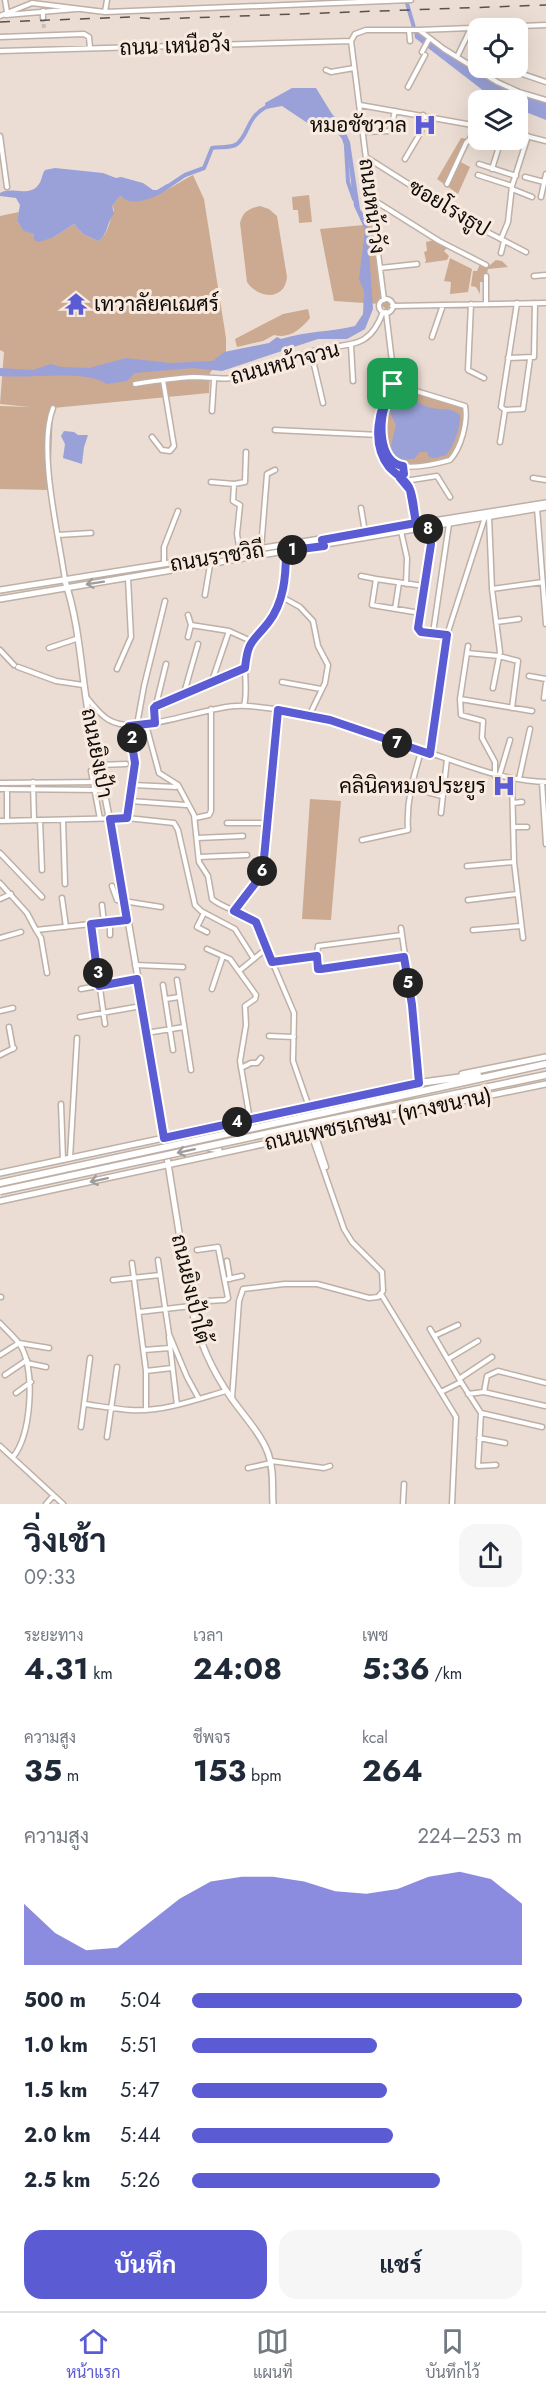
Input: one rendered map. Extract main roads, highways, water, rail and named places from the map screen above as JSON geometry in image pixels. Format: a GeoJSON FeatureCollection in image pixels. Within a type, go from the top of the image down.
{"type":"FeatureCollection","features":[{"type":"Feature","properties":{"kind":"highway"},"geometry":{"type":"LineString","coordinates":[[0,1183],[546,1064]]}},
{"type":"Feature","properties":{"kind":"highway"},"geometry":{"type":"LineString","coordinates":[[419,1083],[523,1069]]}},
{"type":"Feature","properties":{"kind":"highway"},"geometry":{"type":"LineString","coordinates":[[427,1109],[546,1075]]}},
{"type":"Feature","properties":{"kind":"highway"},"geometry":{"type":"LineString","coordinates":[[0,1191],[526,1080]]}},
{"type":"Feature","properties":{"kind":"main road","name":"ถนนราชวิถี"},"geometry":{"type":"LineString","coordinates":[[0,599],[210,565],[261,549],[323,543],[427,527],[487,517],[546,503]]}},
{"type":"Feature","properties":{"kind":"main road","name":"ถนนราชวิถี"},"geometry":{"type":"LineString","coordinates":[[0,590],[165,565],[286,551],[365,532],[537,506]]}},
{"type":"Feature","properties":{"kind":"main road","name":"ถนนยิงเป้า"},"geometry":{"type":"LineString","coordinates":[[65,581],[88,713],[110,819],[164,1138]]}},
{"type":"Feature","properties":{"kind":"main road","name":"ถนนเพชรเกษม (ทางขนาน)"},"geometry":{"type":"LineString","coordinates":[[0,1173],[546,1057]]}},
{"type":"Feature","properties":{"kind":"main road","name":"ถนนเพชรเกษม (ทางขนาน)"},"geometry":{"type":"LineString","coordinates":[[0,1201],[546,1084]]}},
{"type":"Feature","properties":{"kind":"main road"},"geometry":{"type":"LineString","coordinates":[[235,1123],[212,1133],[207,1144],[209,1148],[216,1150],[245,1148]]}},
{"type":"Feature","properties":{"kind":"main road","name":"ถนนยิงเป้าใต้"},"geometry":{"type":"LineString","coordinates":[[164,1138],[190,1304],[202,1345],[232,1400],[261,1440],[271,1462],[273,1504]]}},
{"type":"Feature","properties":{"kind":"main road"},"geometry":{"type":"LineString","coordinates":[[110,1150],[126,1149],[132,1155],[131,1165],[121,1175]]}},
{"type":"Feature","properties":{"kind":"water"},"geometry":{"type":"Polygon","coordinates":[[[414,31],[468,67],[468,78],[485,78],[510,90],[483,90],[415,38],[414,31]]]}},
{"type":"Feature","properties":{"kind":"water"},"geometry":{"type":"Polygon","coordinates":[[[292,88],[316,88],[332,114],[342,125],[350,142],[360,209],[367,219],[373,309],[365,329],[347,339],[318,339],[222,371],[193,368],[135,373],[127,381],[107,384],[85,377],[0,376],[0,368],[33,370],[51,364],[61,367],[89,368],[126,358],[170,363],[213,361],[224,352],[269,343],[277,337],[281,339],[355,326],[363,314],[364,291],[359,279],[365,230],[354,206],[348,158],[342,139],[335,130],[320,123],[309,124],[282,106],[266,109],[265,103],[292,88]]]}},
{"type":"Feature","properties":{"kind":"water"},"geometry":{"type":"Polygon","coordinates":[[[528,97],[546,103],[546,120],[528,113],[528,97]]]}},
{"type":"Feature","properties":{"kind":"water"},"geometry":{"type":"Polygon","coordinates":[[[55,168],[121,177],[143,183],[153,190],[167,184],[170,187],[156,196],[134,202],[120,196],[112,206],[114,214],[106,232],[98,241],[83,234],[74,224],[54,237],[39,242],[34,240],[34,234],[24,231],[17,221],[20,205],[16,198],[0,196],[0,193],[31,190],[39,184],[45,170],[55,168]]]}},
{"type":"Feature","properties":{"kind":"water"},"geometry":{"type":"Polygon","coordinates":[[[401,396],[428,407],[456,412],[460,415],[456,436],[446,455],[435,458],[429,457],[427,452],[420,452],[414,459],[402,460],[393,456],[391,446],[396,425],[390,412],[391,406],[401,396]]]}},
{"type":"Feature","properties":{"kind":"water"},"geometry":{"type":"Polygon","coordinates":[[[64,431],[88,435],[82,464],[63,458],[65,444],[61,436],[64,431]]]}},
{"type":"Feature","properties":{"kind":"waterway"},"geometry":{"type":"LineString","coordinates":[[406,0],[415,31]]}},
{"type":"Feature","properties":{"kind":"waterway"},"geometry":{"type":"LineString","coordinates":[[167,187],[185,175],[204,168],[212,148],[237,144],[256,115],[268,106]]}},
{"type":"Feature","properties":{"kind":"waterway"},"geometry":{"type":"LineString","coordinates":[[346,147],[348,182],[354,199]]}},
{"type":"Feature","properties":{"kind":"waterway"},"geometry":{"type":"LineString","coordinates":[[367,250],[371,240],[368,233]]}},
{"type":"Feature","properties":{"kind":"tunnel"},"geometry":{"type":"LineString","coordinates":[[43,18],[44,28]]}},
{"type":"Feature","properties":{"kind":"railway"},"geometry":{"type":"LineString","coordinates":[[0,22],[131,17],[158,19],[546,5]]}},
{"type":"Feature","properties":{"kind":"place","name":"หมอชัชวาล"},"geometry":{"type":"Point","coordinates":[425,125]}},
{"type":"Feature","properties":{"kind":"place","name":"เทวาลัยคเณศร์"},"geometry":{"type":"Point","coordinates":[76,304]}},
{"type":"Feature","properties":{"kind":"place","name":"คลินิคหมอประยูร"},"geometry":{"type":"Point","coordinates":[504,786]}}]}
